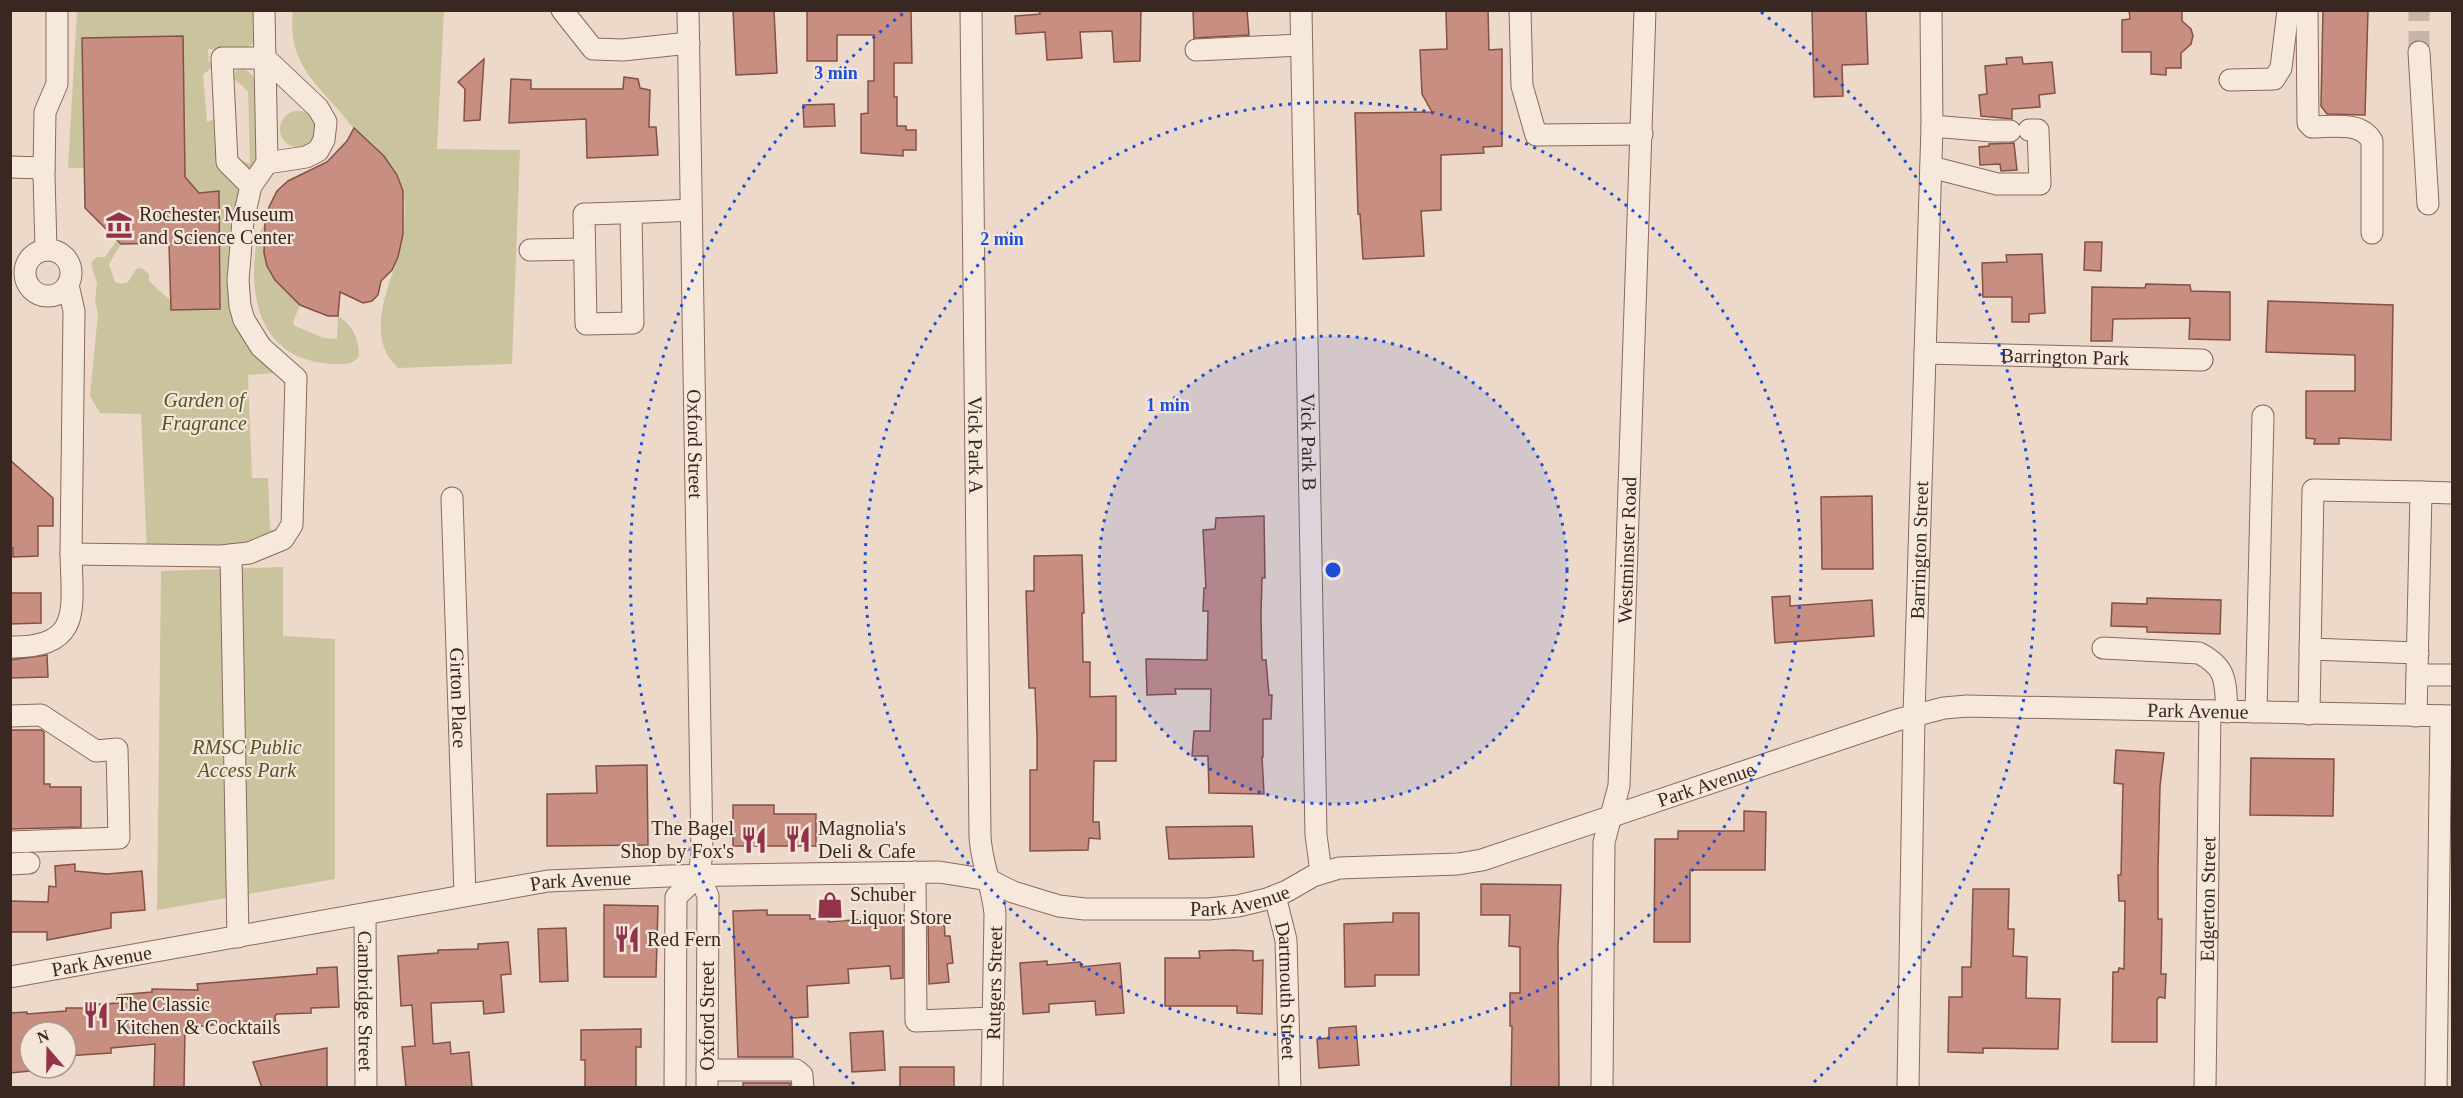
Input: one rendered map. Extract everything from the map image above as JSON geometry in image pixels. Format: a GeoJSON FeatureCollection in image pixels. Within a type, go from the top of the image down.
{"type":"FeatureCollection","features":[{"type":"Feature","properties":{"kind":"street"},"geometry":{"type":"LineString","coordinates":[[46,250],[45,112],[57,84],[57,10]]}},
{"type":"Feature","properties":{"kind":"street"},"geometry":{"type":"LineString","coordinates":[[71,554],[231,555],[249,553],[283,539],[292,525],[296,378],[261,347],[244,320],[240,306],[238,280],[243,221],[251,186],[267,163],[264,10]]}},
{"type":"Feature","properties":{"kind":"street"},"geometry":{"type":"LineString","coordinates":[[562,10],[593,49],[623,50],[689,43]]}},
{"type":"Feature","properties":{"kind":"street","name":"Oxford Street"},"geometry":{"type":"LineString","coordinates":[[688,10],[701,841],[699,875],[708,897],[707,1079]]}},
{"type":"Feature","properties":{"kind":"street","name":"Vick Park A"},"geometry":{"type":"LineString","coordinates":[[971,10],[980,849],[989,880]]}},
{"type":"Feature","properties":{"kind":"street","name":"Vick Park B"},"geometry":{"type":"LineString","coordinates":[[1301,10],[1316,839],[1321,873]]}},
{"type":"Feature","properties":{"kind":"street"},"geometry":{"type":"LineString","coordinates":[[1520,10],[1522,86],[1536,135],[1642,134]]}},
{"type":"Feature","properties":{"kind":"street","name":"Westminster Road"},"geometry":{"type":"LineString","coordinates":[[1602,1088],[1604,842],[1619,786],[1645,10]]}},
{"type":"Feature","properties":{"kind":"street","name":"Barrington Street"},"geometry":{"type":"LineString","coordinates":[[1908,1088],[1914,715],[1932,126],[1931,10]]}},
{"type":"Feature","properties":{"kind":"street"},"geometry":{"type":"LineString","coordinates":[[2230,80],[2274,80],[2281,68],[2288,10]]}},
{"type":"Feature","properties":{"kind":"street"},"geometry":{"type":"LineString","coordinates":[[2307,10],[2308,123],[2312,127],[2359,128],[2370,137],[2372,141],[2372,233]]}},
{"type":"Feature","properties":{"kind":"street"},"geometry":{"type":"LineString","coordinates":[[1196,50],[1301,45]]}},
{"type":"Feature","properties":{"kind":"street"},"geometry":{"type":"LineString","coordinates":[[2419,52],[2428,204]]}},
{"type":"Feature","properties":{"kind":"street"},"geometry":{"type":"LineString","coordinates":[[251,186],[227,162],[222,58],[265,58],[318,108],[326,122],[324,140],[318,151],[306,157],[267,163]]}},
{"type":"Feature","properties":{"kind":"street"},"geometry":{"type":"LineString","coordinates":[[1931,167],[1997,184],[2040,184],[2038,130],[1992,131],[1932,126]]}},
{"type":"Feature","properties":{"kind":"street"},"geometry":{"type":"LineString","coordinates":[[10,167],[44,168]]}},
{"type":"Feature","properties":{"kind":"street"},"geometry":{"type":"LineString","coordinates":[[631,213],[633,323],[585,324],[584,214],[690,210]]}},
{"type":"Feature","properties":{"kind":"street"},"geometry":{"type":"LineString","coordinates":[[530,250],[584,249]]}},
{"type":"Feature","properties":{"kind":"street"},"geometry":{"type":"LineString","coordinates":[[46,250],[62,254],[67,260],[70,277],[68,285],[63,291],[49,296],[33,291],[25,275],[30,259],[46,250]]}},
{"type":"Feature","properties":{"kind":"street"},"geometry":{"type":"LineString","coordinates":[[10,646],[40,643],[60,636],[70,623],[74,311],[68,285]]}},
{"type":"Feature","properties":{"kind":"street","name":"Barrington Park"},"geometry":{"type":"LineString","coordinates":[[1925,353],[2202,360]]}},
{"type":"Feature","properties":{"kind":"street"},"geometry":{"type":"LineString","coordinates":[[2256,712],[2263,416]]}},
{"type":"Feature","properties":{"kind":"street"},"geometry":{"type":"LineString","coordinates":[[2308,714],[2313,490],[2452,493]]}},
{"type":"Feature","properties":{"kind":"street"},"geometry":{"type":"LineString","coordinates":[[2416,716],[2421,492]]}},
{"type":"Feature","properties":{"kind":"street","name":"Girton Place"},"geometry":{"type":"LineString","coordinates":[[453,498],[465,895]]}},
{"type":"Feature","properties":{"kind":"street"},"geometry":{"type":"LineString","coordinates":[[231,555],[238,937]]}},
{"type":"Feature","properties":{"kind":"street","name":"Edgerton Street"},"geometry":{"type":"LineString","coordinates":[[2103,648],[2199,653],[2221,669],[2225,681],[2218,712],[2205,1088]]}},
{"type":"Feature","properties":{"kind":"street"},"geometry":{"type":"LineString","coordinates":[[2310,650],[2418,653]]}},
{"type":"Feature","properties":{"kind":"street"},"geometry":{"type":"LineString","coordinates":[[2417,675],[2452,675]]}},
{"type":"Feature","properties":{"kind":"street","name":"Park Avenue"},"geometry":{"type":"LineString","coordinates":[[10,977],[548,881],[699,875],[950,872],[989,880],[1033,899],[1059,906],[1085,909],[1216,909],[1251,904],[1275,896],[1321,873],[1348,867],[1470,862],[1611,818],[1914,715],[1944,708],[1967,706],[2447,716]]}},
{"type":"Feature","properties":{"kind":"street"},"geometry":{"type":"LineString","coordinates":[[10,716],[41,716],[96,751],[117,750],[119,838],[10,842]]}},
{"type":"Feature","properties":{"kind":"street"},"geometry":{"type":"LineString","coordinates":[[2436,1088],[2447,716]]}},
{"type":"Feature","properties":{"kind":"street"},"geometry":{"type":"LineString","coordinates":[[915,872],[916,1020],[993,1017]]}},
{"type":"Feature","properties":{"kind":"street","name":"Oxford Street"},"geometry":{"type":"LineString","coordinates":[[675,1088],[676,897],[699,875]]}},
{"type":"Feature","properties":{"kind":"street","name":"Rutgers Street"},"geometry":{"type":"LineString","coordinates":[[989,880],[995,914],[992,1088]]}},
{"type":"Feature","properties":{"kind":"street","name":"Dartmouth Street"},"geometry":{"type":"LineString","coordinates":[[1275,896],[1286,940],[1290,1088]]}},
{"type":"Feature","properties":{"kind":"street","name":"Cambridge Street"},"geometry":{"type":"LineString","coordinates":[[365,915],[366,1088]]}},
{"type":"Feature","properties":{"kind":"street"},"geometry":{"type":"LineString","coordinates":[[707,1079],[796,1070],[802,1075],[803,1088]]}},
{"type":"Feature","properties":{"kind":"green space","name":"Garden of Fragrance"},"geometry":{"type":"Polygon","coordinates":[[[77,11],[258,11],[258,33],[254,42],[243,48],[208,49],[209,62],[218,62],[203,75],[207,122],[224,115],[224,164],[248,188],[235,279],[277,373],[248,375],[252,478],[268,478],[270,530],[281,529],[257,544],[147,552],[141,414],[100,413],[90,396],[98,314],[95,300],[97,284],[91,263],[97,257],[105,257],[117,240],[121,244],[109,264],[115,282],[121,284],[128,282],[136,269],[141,268],[149,274],[149,281],[171,301],[220,309],[219,191],[199,193],[185,177],[183,37],[83,39],[84,168],[68,168],[77,11]]]}},
{"type":"Feature","properties":{"kind":"green space"},"geometry":{"type":"Polygon","coordinates":[[[293,11],[444,11],[437,149],[520,150],[512,364],[398,368],[388,356],[383,343],[382,315],[388,285],[402,242],[405,215],[403,190],[391,164],[350,124],[308,74],[294,40],[293,11]]]}},
{"type":"Feature","properties":{"kind":"green space"},"geometry":{"type":"Polygon","coordinates":[[[243,69],[255,78],[257,166],[251,172],[239,162],[239,159],[250,164],[248,91],[233,78],[236,71],[243,69]]]}},
{"type":"Feature","properties":{"kind":"green space"},"geometry":{"type":"Polygon","coordinates":[[[298,111],[311,116],[316,129],[311,142],[298,147],[285,142],[280,129],[285,116],[298,111]]]}},
{"type":"Feature","properties":{"kind":"green space"},"geometry":{"type":"Polygon","coordinates":[[[265,223],[266,260],[275,278],[300,305],[293,322],[295,326],[324,338],[337,339],[338,316],[348,324],[356,338],[359,356],[354,361],[342,364],[315,362],[284,348],[273,337],[265,324],[255,291],[255,253],[259,234],[265,223]]]}},
{"type":"Feature","properties":{"kind":"green space","name":"RMSC Public Access Park"},"geometry":{"type":"Polygon","coordinates":[[[283,567],[283,636],[335,639],[335,879],[157,910],[161,571],[283,567]]]}},
{"type":"Feature","properties":{"kind":"building"},"geometry":{"type":"Polygon","coordinates":[[[733,10],[774,10],[777,73],[736,75],[733,10]]]}},
{"type":"Feature","properties":{"kind":"building"},"geometry":{"type":"Polygon","coordinates":[[[807,10],[911,11],[912,63],[894,63],[894,97],[897,97],[897,126],[906,126],[906,130],[916,130],[916,150],[903,150],[903,156],[861,153],[861,114],[868,113],[868,81],[874,81],[874,35],[837,35],[837,61],[807,61],[807,10]]]}},
{"type":"Feature","properties":{"kind":"building"},"geometry":{"type":"Polygon","coordinates":[[[1039,10],[1141,10],[1140,61],[1114,62],[1112,31],[1080,32],[1082,58],[1047,60],[1045,32],[1016,34],[1015,16],[1040,14],[1039,10]]]}},
{"type":"Feature","properties":{"kind":"building"},"geometry":{"type":"Polygon","coordinates":[[[1193,10],[1247,10],[1249,35],[1194,38],[1193,10]]]}},
{"type":"Feature","properties":{"kind":"building"},"geometry":{"type":"Polygon","coordinates":[[[1446,10],[1488,10],[1489,50],[1502,49],[1502,146],[1483,147],[1484,153],[1441,155],[1441,210],[1421,211],[1424,256],[1363,259],[1360,214],[1358,214],[1355,113],[1432,112],[1422,94],[1420,50],[1447,49],[1446,10]]]}},
{"type":"Feature","properties":{"kind":"building"},"geometry":{"type":"Polygon","coordinates":[[[1812,10],[1866,10],[1868,64],[1842,65],[1843,96],[1814,97],[1812,10]]]}},
{"type":"Feature","properties":{"kind":"building"},"geometry":{"type":"Polygon","coordinates":[[[2129,10],[2182,10],[2182,21],[2191,29],[2193,36],[2191,44],[2181,53],[2181,68],[2166,68],[2166,75],[2151,74],[2151,52],[2122,52],[2122,20],[2130,19],[2129,10]]]}},
{"type":"Feature","properties":{"kind":"building"},"geometry":{"type":"Polygon","coordinates":[[[2323,10],[2368,10],[2365,115],[2327,114],[2321,106],[2323,10]]]}},
{"type":"Feature","properties":{"kind":"building"},"geometry":{"type":"Polygon","coordinates":[[[183,36],[185,177],[199,193],[219,191],[220,309],[171,310],[169,243],[121,244],[85,208],[82,38],[183,36]]]}},
{"type":"Feature","properties":{"kind":"building"},"geometry":{"type":"Polygon","coordinates":[[[2022,57],[2023,64],[2052,62],[2055,93],[2039,95],[2040,107],[2012,109],[2012,119],[1981,116],[1979,95],[1987,94],[1985,66],[2007,64],[2006,58],[2022,57]]]}},
{"type":"Feature","properties":{"kind":"building"},"geometry":{"type":"Polygon","coordinates":[[[484,59],[480,120],[464,121],[465,89],[458,82],[484,59]]]}},
{"type":"Feature","properties":{"kind":"building"},"geometry":{"type":"Polygon","coordinates":[[[624,77],[638,79],[640,88],[650,90],[649,127],[656,127],[658,155],[587,158],[586,119],[509,123],[511,79],[531,80],[531,89],[623,89],[624,77]]]}},
{"type":"Feature","properties":{"kind":"building"},"geometry":{"type":"Polygon","coordinates":[[[834,104],[835,126],[804,127],[803,105],[834,104]]]}},
{"type":"Feature","properties":{"kind":"building"},"geometry":{"type":"Polygon","coordinates":[[[354,128],[384,156],[397,175],[403,191],[403,234],[398,257],[392,270],[381,281],[378,295],[372,301],[363,303],[340,292],[338,316],[328,316],[300,305],[275,280],[267,266],[264,253],[265,223],[269,207],[277,191],[288,181],[327,162],[347,141],[354,128]]]}},
{"type":"Feature","properties":{"kind":"building"},"geometry":{"type":"Polygon","coordinates":[[[2014,143],[2017,170],[2001,171],[2000,164],[1980,165],[1979,147],[1989,146],[1989,144],[2014,143]]]}},
{"type":"Feature","properties":{"kind":"building"},"geometry":{"type":"Polygon","coordinates":[[[2085,242],[2102,242],[2101,271],[2084,270],[2085,242]]]}},
{"type":"Feature","properties":{"kind":"building"},"geometry":{"type":"Polygon","coordinates":[[[2042,254],[2045,313],[2029,314],[2029,322],[2012,322],[2012,297],[1983,297],[1982,263],[2007,262],[2006,255],[2042,254]]]}},
{"type":"Feature","properties":{"kind":"building"},"geometry":{"type":"Polygon","coordinates":[[[2146,284],[2190,285],[2191,291],[2230,292],[2230,340],[2189,339],[2190,318],[2113,319],[2112,341],[2091,341],[2092,287],[2145,288],[2146,284]]]}},
{"type":"Feature","properties":{"kind":"building"},"geometry":{"type":"Polygon","coordinates":[[[2268,301],[2393,305],[2391,440],[2339,438],[2339,444],[2314,444],[2315,439],[2306,438],[2306,391],[2355,391],[2355,355],[2266,352],[2268,301]]]}},
{"type":"Feature","properties":{"kind":"building"},"geometry":{"type":"Polygon","coordinates":[[[10,460],[53,498],[53,526],[38,526],[38,556],[13,557],[13,548],[10,548],[10,460]]]}},
{"type":"Feature","properties":{"kind":"building"},"geometry":{"type":"Polygon","coordinates":[[[1872,496],[1873,569],[1822,569],[1821,497],[1872,496]]]}},
{"type":"Feature","properties":{"kind":"building"},"geometry":{"type":"Polygon","coordinates":[[[1264,516],[1265,578],[1262,578],[1262,660],[1266,660],[1269,695],[1272,695],[1271,719],[1263,719],[1264,794],[1209,793],[1208,756],[1192,756],[1194,731],[1210,731],[1211,689],[1175,689],[1176,694],[1147,695],[1146,659],[1207,660],[1208,611],[1203,611],[1204,588],[1206,588],[1203,530],[1215,529],[1216,518],[1264,516]]]}},
{"type":"Feature","properties":{"kind":"building"},"geometry":{"type":"Polygon","coordinates":[[[1082,555],[1083,662],[1090,662],[1090,697],[1116,696],[1116,761],[1094,761],[1093,822],[1099,822],[1100,839],[1089,838],[1088,850],[1030,851],[1030,770],[1037,770],[1037,735],[1035,688],[1029,688],[1026,591],[1034,591],[1034,556],[1082,555]]]}},
{"type":"Feature","properties":{"kind":"building"},"geometry":{"type":"Polygon","coordinates":[[[10,593],[41,593],[41,623],[10,624],[10,593]]]}},
{"type":"Feature","properties":{"kind":"building"},"geometry":{"type":"Polygon","coordinates":[[[1790,596],[1790,606],[1872,600],[1874,636],[1775,643],[1772,597],[1790,596]]]}},
{"type":"Feature","properties":{"kind":"building"},"geometry":{"type":"Polygon","coordinates":[[[2147,598],[2221,600],[2220,634],[2147,632],[2147,627],[2111,626],[2112,603],[2147,604],[2147,598]]]}},
{"type":"Feature","properties":{"kind":"building"},"geometry":{"type":"Polygon","coordinates":[[[47,655],[48,677],[10,678],[10,660],[47,655]]]}},
{"type":"Feature","properties":{"kind":"building"},"geometry":{"type":"Polygon","coordinates":[[[10,730],[41,730],[44,732],[44,784],[50,784],[50,787],[81,787],[81,827],[10,829],[10,730]]]}},
{"type":"Feature","properties":{"kind":"building"},"geometry":{"type":"Polygon","coordinates":[[[2116,750],[2164,753],[2160,786],[2158,919],[2162,919],[2161,974],[2166,974],[2165,998],[2159,997],[2157,1000],[2157,1042],[2112,1042],[2113,972],[2118,972],[2119,968],[2124,969],[2125,901],[2119,901],[2118,875],[2121,875],[2123,784],[2114,783],[2116,750]]]}},
{"type":"Feature","properties":{"kind":"building"},"geometry":{"type":"Polygon","coordinates":[[[2251,758],[2334,759],[2333,816],[2250,815],[2251,758]]]}},
{"type":"Feature","properties":{"kind":"building"},"geometry":{"type":"Polygon","coordinates":[[[647,765],[648,845],[547,846],[547,794],[597,793],[596,766],[647,765]]]}},
{"type":"Feature","properties":{"kind":"building"},"geometry":{"type":"Polygon","coordinates":[[[733,805],[774,805],[774,814],[816,814],[816,846],[733,846],[733,805]]]}},
{"type":"Feature","properties":{"kind":"building"},"geometry":{"type":"Polygon","coordinates":[[[1744,811],[1766,812],[1765,870],[1690,870],[1690,942],[1654,942],[1655,839],[1678,839],[1678,831],[1744,831],[1744,811]]]}},
{"type":"Feature","properties":{"kind":"building"},"geometry":{"type":"Polygon","coordinates":[[[1252,826],[1254,857],[1169,859],[1166,827],[1252,826]]]}},
{"type":"Feature","properties":{"kind":"building"},"geometry":{"type":"Polygon","coordinates":[[[75,864],[75,871],[107,874],[142,871],[145,910],[111,913],[111,928],[47,940],[47,932],[10,932],[10,901],[48,902],[49,886],[56,887],[55,866],[75,864]]]}},
{"type":"Feature","properties":{"kind":"building"},"geometry":{"type":"Polygon","coordinates":[[[1481,884],[1561,885],[1558,948],[1559,1088],[1511,1088],[1510,993],[1520,993],[1520,947],[1509,946],[1510,915],[1481,915],[1481,884]]]}},
{"type":"Feature","properties":{"kind":"building"},"geometry":{"type":"Polygon","coordinates":[[[1973,889],[2009,889],[2008,929],[2014,929],[2013,956],[2027,957],[2026,998],[2060,999],[2058,1049],[1983,1048],[1983,1053],[1948,1052],[1949,997],[1962,997],[1962,967],[1971,967],[1973,889]]]}},
{"type":"Feature","properties":{"kind":"building"},"geometry":{"type":"Polygon","coordinates":[[[604,905],[658,906],[656,977],[604,977],[604,905]]]}},
{"type":"Feature","properties":{"kind":"building"},"geometry":{"type":"Polygon","coordinates":[[[767,910],[767,915],[810,915],[810,919],[828,918],[829,922],[876,918],[876,923],[903,920],[903,978],[891,979],[890,966],[848,969],[849,983],[807,986],[808,1017],[792,1018],[793,1057],[738,1057],[733,911],[767,910]]]}},
{"type":"Feature","properties":{"kind":"building"},"geometry":{"type":"Polygon","coordinates":[[[1393,913],[1419,913],[1419,975],[1375,975],[1375,986],[1345,987],[1344,924],[1393,922],[1393,913]]]}},
{"type":"Feature","properties":{"kind":"building"},"geometry":{"type":"Polygon","coordinates":[[[944,920],[945,936],[950,936],[953,963],[947,964],[949,982],[929,984],[928,922],[944,920]]]}},
{"type":"Feature","properties":{"kind":"building"},"geometry":{"type":"Polygon","coordinates":[[[566,928],[568,981],[540,982],[538,929],[566,928]]]}},
{"type":"Feature","properties":{"kind":"building"},"geometry":{"type":"Polygon","coordinates":[[[508,942],[511,974],[501,975],[504,1012],[484,1014],[483,1001],[431,1003],[433,1044],[450,1042],[451,1054],[469,1052],[472,1088],[406,1088],[402,1047],[415,1046],[412,1005],[401,1006],[398,956],[438,953],[438,950],[478,949],[478,944],[508,942]]]}},
{"type":"Feature","properties":{"kind":"building"},"geometry":{"type":"Polygon","coordinates":[[[1199,951],[1253,951],[1253,961],[1263,960],[1262,1014],[1237,1013],[1237,1006],[1165,1006],[1165,958],[1200,958],[1199,951]]]}},
{"type":"Feature","properties":{"kind":"building"},"geometry":{"type":"Polygon","coordinates":[[[1047,961],[1047,965],[1080,962],[1081,967],[1120,963],[1124,1013],[1096,1015],[1095,1001],[1049,1004],[1049,1012],[1023,1014],[1020,963],[1047,961]]]}},
{"type":"Feature","properties":{"kind":"building"},"geometry":{"type":"Polygon","coordinates":[[[337,967],[339,1007],[311,1008],[311,1013],[277,1014],[275,1016],[276,1030],[251,1032],[250,1021],[185,1028],[184,1088],[154,1088],[155,1044],[111,1048],[111,1053],[78,1055],[78,1020],[18,1020],[18,1072],[10,1073],[10,1013],[66,1011],[66,1008],[85,1008],[85,1005],[119,1003],[118,995],[152,992],[152,989],[198,990],[197,984],[317,974],[317,968],[337,967]]]}},
{"type":"Feature","properties":{"kind":"building"},"geometry":{"type":"Polygon","coordinates":[[[1356,1026],[1359,1065],[1319,1068],[1317,1039],[1329,1038],[1329,1028],[1356,1026]]]}},
{"type":"Feature","properties":{"kind":"building"},"geometry":{"type":"Polygon","coordinates":[[[641,1029],[641,1047],[636,1047],[636,1088],[585,1088],[585,1060],[581,1060],[581,1030],[641,1029]]]}},
{"type":"Feature","properties":{"kind":"building"},"geometry":{"type":"Polygon","coordinates":[[[883,1031],[885,1070],[852,1072],[850,1033],[883,1031]]]}},
{"type":"Feature","properties":{"kind":"building"},"geometry":{"type":"Polygon","coordinates":[[[327,1048],[327,1088],[262,1088],[253,1062],[327,1048]]]}},
{"type":"Feature","properties":{"kind":"building"},"geometry":{"type":"Polygon","coordinates":[[[900,1067],[954,1067],[954,1088],[900,1088],[900,1067]]]}},
{"type":"Feature","properties":{"kind":"building"},"geometry":{"type":"Polygon","coordinates":[[[743,1083],[790,1083],[790,1088],[743,1088],[743,1083]]]}},
{"type":"Feature","properties":{"kind":"tunnel"},"geometry":{"type":"LineString","coordinates":[[2419,10],[2419,52]]}},
{"type":"Feature","properties":{"kind":"place","name":"Rochester Museum and Science Center"},"geometry":{"type":"Point","coordinates":[119,225]}},
{"type":"Feature","properties":{"kind":"place","name":"Magnolia's Deli & Cafe"},"geometry":{"type":"Point","coordinates":[798,839]}},
{"type":"Feature","properties":{"kind":"place","name":"The Bagel Shop by Fox's"},"geometry":{"type":"Point","coordinates":[754,840]}},
{"type":"Feature","properties":{"kind":"place","name":"Schuber Liquor Store"},"geometry":{"type":"Point","coordinates":[830,905]}},
{"type":"Feature","properties":{"kind":"place","name":"Red Fern"},"geometry":{"type":"Point","coordinates":[627,939]}},
{"type":"Feature","properties":{"kind":"place","name":"The Classic Kitchen & Cocktails"},"geometry":{"type":"Point","coordinates":[96,1015]}}]}
